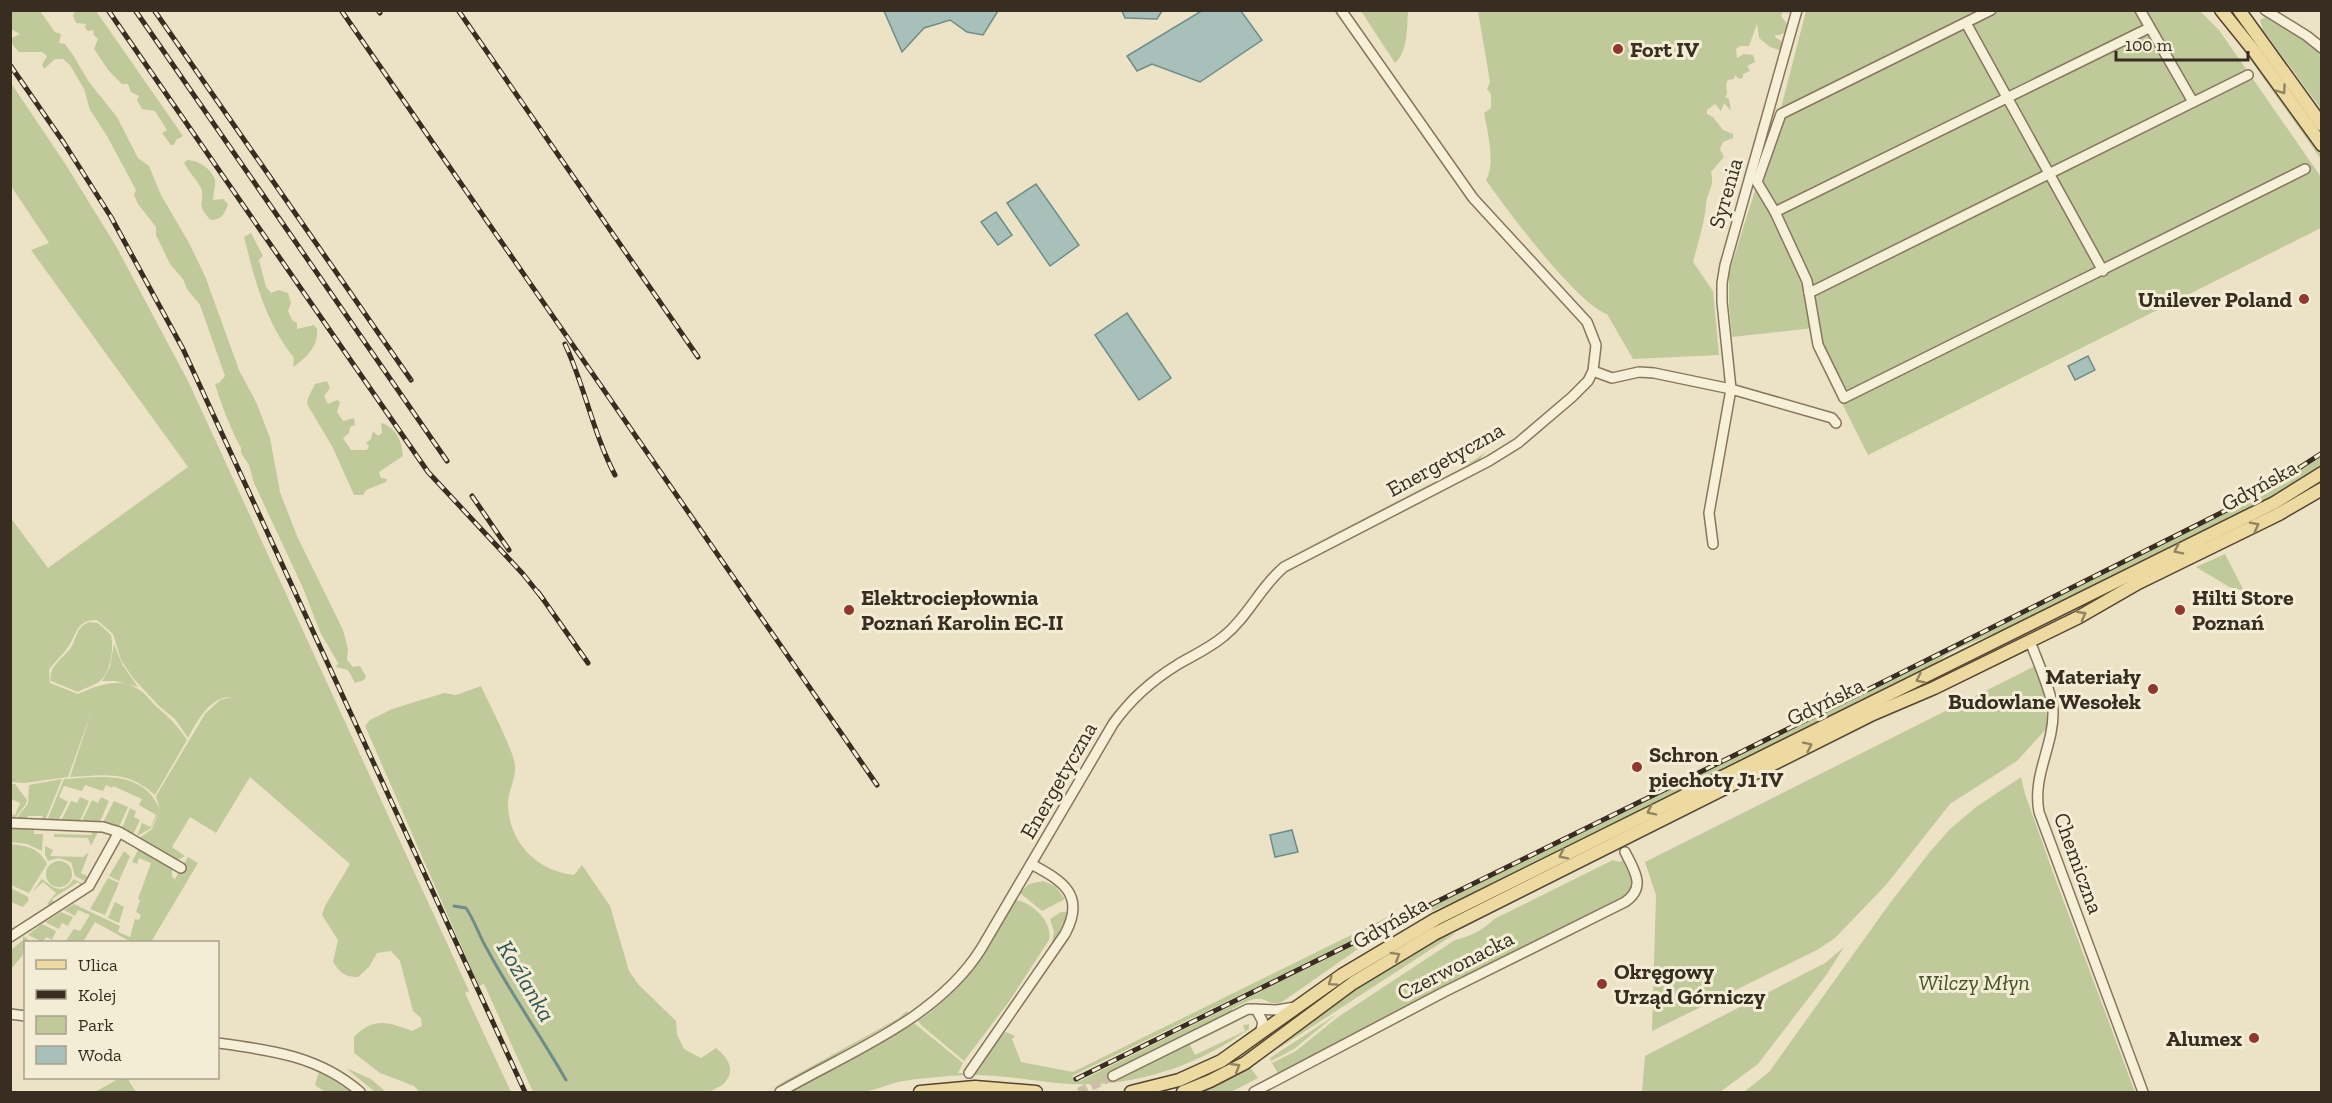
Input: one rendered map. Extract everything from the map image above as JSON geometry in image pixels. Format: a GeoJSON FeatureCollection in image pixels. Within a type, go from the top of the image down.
{"type":"FeatureCollection","features":[{"type":"Feature","properties":{"kind":"main road"},"geometry":{"type":"LineString","coordinates":[[2221,10],[2254,51],[2322,145]]}},
{"type":"Feature","properties":{"kind":"main road"},"geometry":{"type":"LineString","coordinates":[[2239,10],[2322,125]]}},
{"type":"Feature","properties":{"kind":"main road","name":"Gdyńska"},"geometry":{"type":"LineString","coordinates":[[1131,1092],[1164,1085],[1193,1075],[1221,1061],[1342,975],[1430,922],[1615,828],[2281,499],[2322,473]]}},
{"type":"Feature","properties":{"kind":"main road","name":"Gdyńska"},"geometry":{"type":"LineString","coordinates":[[1183,1092],[1217,1078],[1245,1062],[1340,992],[1417,943],[1586,856],[1873,714],[2088,612],[2138,583],[2279,514],[2322,489]]}},
{"type":"Feature","properties":{"kind":"main road"},"geometry":{"type":"LineString","coordinates":[[920,1092],[975,1087],[1036,1092]]}},
{"type":"Feature","properties":{"kind":"street"},"geometry":{"type":"LineString","coordinates":[[1341,10],[1473,198],[1587,322],[1596,345],[1593,371],[1612,378],[1639,372],[1654,373],[1731,390],[1832,418],[1836,423]]}},
{"type":"Feature","properties":{"kind":"street","name":"Syrenia"},"geometry":{"type":"LineString","coordinates":[[1713,544],[1709,513],[1731,390],[1722,283],[1752,182],[1797,10]]}},
{"type":"Feature","properties":{"kind":"street"},"geometry":{"type":"LineString","coordinates":[[1991,10],[1781,114],[1752,182],[1775,212],[1807,281],[1818,345],[1843,397],[1846,398],[2305,169]]}},
{"type":"Feature","properties":{"kind":"street"},"geometry":{"type":"LineString","coordinates":[[2140,10],[2193,102]]}},
{"type":"Feature","properties":{"kind":"street"},"geometry":{"type":"LineString","coordinates":[[2265,10],[2322,48]]}},
{"type":"Feature","properties":{"kind":"street"},"geometry":{"type":"LineString","coordinates":[[1966,23],[2103,271]]}},
{"type":"Feature","properties":{"kind":"street"},"geometry":{"type":"LineString","coordinates":[[1775,212],[2150,28]]}},
{"type":"Feature","properties":{"kind":"street"},"geometry":{"type":"LineString","coordinates":[[1809,293],[2248,75]]}},
{"type":"Feature","properties":{"kind":"street","name":"Energetyczna"},"geometry":{"type":"LineString","coordinates":[[780,1092],[912,1018],[945,993],[974,960],[1113,724],[1125,708],[1149,685],[1228,633],[1267,583],[1284,567],[1503,453],[1581,389],[1593,371]]}},
{"type":"Feature","properties":{"kind":"street"},"geometry":{"type":"LineString","coordinates":[[2010,634],[2030,641],[2046,615]]}},
{"type":"Feature","properties":{"kind":"street","name":"Chemiczna"},"geometry":{"type":"LineString","coordinates":[[2030,641],[2053,710],[2052,724],[2038,782],[2039,812],[2143,1092]]}},
{"type":"Feature","properties":{"kind":"street"},"geometry":{"type":"LineString","coordinates":[[10,824],[103,827],[119,832],[181,868]]}},
{"type":"Feature","properties":{"kind":"street"},"geometry":{"type":"LineString","coordinates":[[1586,856],[1612,851],[1625,852],[1643,828]]}},
{"type":"Feature","properties":{"kind":"street"},"geometry":{"type":"LineString","coordinates":[[10,937],[89,886],[119,832]]}},
{"type":"Feature","properties":{"kind":"street","name":"Czerwonacka"},"geometry":{"type":"LineString","coordinates":[[1254,1092],[1444,992],[1625,902],[1633,896],[1637,888],[1637,878],[1625,852]]}},
{"type":"Feature","properties":{"kind":"street","name":"Energetyczna"},"geometry":{"type":"LineString","coordinates":[[969,1073],[1065,934],[1073,917],[1072,900],[1066,887],[1053,875],[1031,864]]}},
{"type":"Feature","properties":{"kind":"street"},"geometry":{"type":"LineString","coordinates":[[1113,1076],[1246,1010],[1277,1010],[1296,1007]]}},
{"type":"Feature","properties":{"kind":"street"},"geometry":{"type":"LineString","coordinates":[[1256,1009],[1263,1022],[1258,1036]]}},
{"type":"Feature","properties":{"kind":"street"},"geometry":{"type":"LineString","coordinates":[[219,1043],[269,1050],[307,1060],[331,1071],[360,1092]]}},
{"type":"Feature","properties":{"kind":"green space"},"geometry":{"type":"Polygon","coordinates":[[[10,11],[40,11],[55,32],[61,34],[59,43],[65,44],[89,82],[117,117],[138,158],[149,166],[161,195],[205,276],[239,370],[257,404],[270,438],[280,492],[297,536],[343,630],[348,649],[347,660],[353,667],[360,666],[366,677],[364,680],[355,683],[348,670],[336,667],[338,663],[320,632],[303,588],[254,483],[249,465],[241,453],[215,384],[225,376],[200,305],[170,264],[156,235],[156,227],[138,204],[134,195],[136,190],[90,110],[84,89],[70,65],[63,59],[55,59],[44,69],[42,65],[47,56],[42,52],[19,52],[12,44],[12,38],[20,34],[11,29],[10,11]]]}},
{"type":"Feature","properties":{"kind":"green space"},"geometry":{"type":"Polygon","coordinates":[[[75,11],[96,11],[183,136],[176,140],[174,145],[171,145],[162,133],[167,130],[155,111],[142,109],[137,100],[139,96],[131,92],[128,84],[122,84],[109,71],[94,49],[98,39],[93,34],[94,30],[88,31],[85,28],[86,24],[76,23],[73,16],[75,11]]]}},
{"type":"Feature","properties":{"kind":"green space"},"geometry":{"type":"Polygon","coordinates":[[[1361,11],[1408,11],[1405,46],[1395,63],[1361,11]]]}},
{"type":"Feature","properties":{"kind":"green space"},"geometry":{"type":"Polygon","coordinates":[[[1478,11],[1791,11],[1783,12],[1781,16],[1788,25],[1786,32],[1775,35],[1784,42],[1782,51],[1770,47],[1759,38],[1757,24],[1749,46],[1740,46],[1736,49],[1737,58],[1744,54],[1753,55],[1755,62],[1747,66],[1750,71],[1743,74],[1743,78],[1739,79],[1735,75],[1734,79],[1727,82],[1725,97],[1729,99],[1731,111],[1724,103],[1721,111],[1715,104],[1707,110],[1707,114],[1713,117],[1723,130],[1733,134],[1733,138],[1723,142],[1720,149],[1724,157],[1711,172],[1711,185],[1693,262],[1713,291],[1719,355],[1633,359],[1607,314],[1594,307],[1561,275],[1486,180],[1491,156],[1484,113],[1491,108],[1491,94],[1487,89],[1490,82],[1478,11]]]}},
{"type":"Feature","properties":{"kind":"green space"},"geometry":{"type":"Polygon","coordinates":[[[1806,11],[2200,11],[2219,30],[2321,177],[2321,228],[1868,455],[1817,354],[1813,328],[1732,337],[1729,273],[1781,108],[1806,11]]]}},
{"type":"Feature","properties":{"kind":"green space"},"geometry":{"type":"Polygon","coordinates":[[[2212,11],[2248,52],[2321,155],[2321,159],[2237,41],[2212,11]]]}},
{"type":"Feature","properties":{"kind":"green space"},"geometry":{"type":"Polygon","coordinates":[[[2267,16],[2291,28],[2321,51],[2321,109],[2263,30],[2260,20],[2267,16]]]}},
{"type":"Feature","properties":{"kind":"green space"},"geometry":{"type":"Polygon","coordinates":[[[11,83],[66,165],[116,246],[189,383],[469,991],[465,993],[511,1092],[420,1092],[414,1086],[380,1073],[354,1053],[354,1037],[368,1026],[381,1023],[412,1031],[422,1026],[421,1018],[413,1011],[400,961],[391,951],[377,953],[369,967],[358,977],[343,974],[338,969],[333,962],[338,940],[322,915],[350,864],[250,777],[216,833],[190,817],[172,847],[185,856],[176,861],[137,840],[152,829],[160,811],[151,828],[137,836],[142,823],[151,827],[156,815],[139,805],[142,799],[113,786],[112,788],[106,785],[103,791],[85,785],[82,791],[64,786],[59,797],[68,802],[57,823],[46,823],[64,779],[106,777],[132,782],[153,797],[160,810],[156,796],[205,714],[220,700],[232,697],[224,698],[217,701],[211,705],[200,717],[188,738],[175,719],[159,706],[133,678],[121,660],[113,634],[97,620],[85,622],[78,628],[68,647],[49,670],[50,683],[78,694],[110,684],[133,686],[170,719],[187,740],[155,795],[135,781],[125,778],[105,775],[70,777],[92,710],[68,777],[25,783],[11,782],[10,517],[48,568],[188,467],[31,250],[49,243],[11,186],[11,83]]]}},
{"type":"Feature","properties":{"kind":"green space"},"geometry":{"type":"Polygon","coordinates":[[[187,160],[204,166],[211,172],[215,182],[213,200],[223,199],[228,204],[220,218],[211,220],[203,210],[201,188],[184,163],[187,160]]]}},
{"type":"Feature","properties":{"kind":"green space"},"geometry":{"type":"Polygon","coordinates":[[[251,233],[263,256],[259,260],[266,287],[271,293],[279,290],[288,293],[291,303],[288,311],[292,320],[297,323],[297,329],[314,325],[317,329],[314,346],[307,356],[293,367],[294,358],[268,315],[257,285],[244,237],[251,233]]]}},
{"type":"Feature","properties":{"kind":"green space"},"geometry":{"type":"Polygon","coordinates":[[[327,381],[330,388],[324,396],[328,404],[337,400],[340,402],[337,412],[343,421],[354,418],[355,425],[350,427],[349,433],[343,438],[351,450],[367,450],[369,446],[366,443],[371,439],[373,431],[378,436],[382,433],[381,423],[394,431],[401,445],[403,456],[379,472],[381,478],[387,479],[386,482],[366,490],[363,495],[354,495],[333,448],[307,404],[315,384],[327,381]]]}},
{"type":"Feature","properties":{"kind":"green space"},"geometry":{"type":"Polygon","coordinates":[[[1486,452],[1477,462],[1279,562],[1464,467],[1486,452]]]}},
{"type":"Feature","properties":{"kind":"green space"},"geometry":{"type":"Polygon","coordinates":[[[2321,456],[2321,466],[2273,497],[2001,633],[2000,631],[1955,650],[1929,668],[1474,893],[1381,933],[1282,1002],[1274,1003],[1254,999],[1232,1009],[1233,1012],[1109,1074],[1117,1079],[1237,1019],[1238,1021],[1190,1045],[1195,1055],[1245,1031],[1243,1025],[1249,1024],[1249,1029],[1228,1043],[1182,1066],[1133,1080],[1108,1083],[1056,1083],[1000,1076],[966,1075],[898,1082],[855,1093],[791,1092],[914,1023],[963,1063],[958,1073],[975,1073],[1002,1034],[1006,1032],[1015,1036],[1012,1039],[1021,1062],[1073,1072],[1390,916],[1393,921],[1072,1076],[1080,1081],[2221,515],[2280,484],[2321,456]]]}},
{"type":"Feature","properties":{"kind":"green space"},"geometry":{"type":"Polygon","coordinates":[[[2225,554],[2242,590],[2231,588],[2196,567],[2225,554]]]}},
{"type":"Feature","properties":{"kind":"green space"},"geometry":{"type":"Polygon","coordinates":[[[89,622],[98,623],[111,635],[111,660],[107,672],[100,681],[78,692],[51,681],[51,676],[56,664],[70,649],[79,630],[89,622]]]}},
{"type":"Feature","properties":{"kind":"green space"},"geometry":{"type":"Polygon","coordinates":[[[114,644],[122,664],[138,687],[115,681],[102,681],[110,667],[114,644]]]}},
{"type":"Feature","properties":{"kind":"green space"},"geometry":{"type":"Polygon","coordinates":[[[2035,666],[2045,698],[2048,727],[2017,761],[1950,804],[1886,885],[1835,938],[1817,950],[1652,1031],[1656,895],[1645,862],[2035,666]]]}},
{"type":"Feature","properties":{"kind":"green space"},"geometry":{"type":"Polygon","coordinates":[[[1159,668],[1111,718],[1046,828],[1110,717],[1130,694],[1159,668]]]}},
{"type":"Feature","properties":{"kind":"green space"},"geometry":{"type":"Polygon","coordinates":[[[481,686],[514,760],[515,771],[508,803],[509,817],[519,842],[537,861],[548,868],[574,875],[582,865],[610,906],[629,971],[638,984],[676,1021],[677,1034],[684,1049],[701,1058],[716,1048],[726,1059],[730,1071],[721,1086],[709,1092],[533,1092],[484,984],[479,986],[365,726],[370,720],[392,709],[444,693],[456,695],[481,686]]]}},
{"type":"Feature","properties":{"kind":"green space","name":"Wilczy Młyn"},"geometry":{"type":"Polygon","coordinates":[[[2021,777],[2055,878],[2135,1092],[1744,1092],[1769,1072],[1890,903],[1950,829],[1976,807],[2021,777]]]}},
{"type":"Feature","properties":{"kind":"green space"},"geometry":{"type":"Polygon","coordinates":[[[62,779],[44,823],[40,823],[43,816],[28,816],[24,822],[13,822],[28,804],[29,785],[62,779]]]}},
{"type":"Feature","properties":{"kind":"green space"},"geometry":{"type":"Polygon","coordinates":[[[11,784],[15,784],[27,800],[12,822],[11,814],[15,815],[20,803],[11,799],[11,784]]]}},
{"type":"Feature","properties":{"kind":"green space"},"geometry":{"type":"Polygon","coordinates":[[[80,797],[89,801],[79,823],[60,823],[71,801],[77,803],[80,797]]]}},
{"type":"Feature","properties":{"kind":"green space"},"geometry":{"type":"Polygon","coordinates":[[[101,797],[109,801],[99,824],[81,823],[92,800],[98,803],[101,797]]]}},
{"type":"Feature","properties":{"kind":"green space"},"geometry":{"type":"Polygon","coordinates":[[[114,801],[128,807],[118,829],[102,824],[114,801]]]}},
{"type":"Feature","properties":{"kind":"green space"},"geometry":{"type":"Polygon","coordinates":[[[130,808],[136,811],[134,817],[140,820],[132,837],[121,831],[130,808]]]}},
{"type":"Feature","properties":{"kind":"green space"},"geometry":{"type":"Polygon","coordinates":[[[10,827],[34,827],[34,834],[43,834],[42,851],[27,844],[11,842],[10,827]]]}},
{"type":"Feature","properties":{"kind":"green space"},"geometry":{"type":"Polygon","coordinates":[[[92,829],[102,830],[98,832],[91,846],[88,838],[54,837],[54,834],[92,835],[92,829]]]}},
{"type":"Feature","properties":{"kind":"green space"},"geometry":{"type":"Polygon","coordinates":[[[11,844],[32,849],[40,854],[47,864],[29,893],[11,885],[11,844]]]}},
{"type":"Feature","properties":{"kind":"green space"},"geometry":{"type":"Polygon","coordinates":[[[45,846],[53,850],[50,856],[83,857],[89,852],[81,873],[89,877],[86,882],[75,876],[71,862],[59,858],[48,861],[45,846]]]}},
{"type":"Feature","properties":{"kind":"green space"},"geometry":{"type":"Polygon","coordinates":[[[139,848],[172,868],[172,877],[175,879],[188,857],[198,863],[152,941],[129,941],[95,922],[84,941],[66,941],[74,929],[80,931],[90,915],[78,910],[75,916],[64,910],[74,904],[120,926],[118,932],[130,937],[135,919],[139,920],[141,915],[136,912],[140,900],[138,899],[151,863],[139,858],[137,864],[132,862],[139,848]]]}},
{"type":"Feature","properties":{"kind":"green space"},"geometry":{"type":"Polygon","coordinates":[[[124,851],[130,856],[119,881],[109,876],[124,851]]]}},
{"type":"Feature","properties":{"kind":"green space"},"geometry":{"type":"Polygon","coordinates":[[[1613,860],[1619,862],[1623,860],[1630,875],[1632,884],[1624,897],[1452,983],[1279,1075],[1272,1063],[1296,1051],[1338,1017],[1455,940],[1476,932],[1494,919],[1613,860]]]}},
{"type":"Feature","properties":{"kind":"green space"},"geometry":{"type":"Polygon","coordinates":[[[59,861],[68,865],[72,874],[68,883],[59,887],[50,883],[46,874],[50,865],[59,861]]]}},
{"type":"Feature","properties":{"kind":"green space"},"geometry":{"type":"Polygon","coordinates":[[[108,878],[119,883],[105,915],[90,909],[108,878]]]}},
{"type":"Feature","properties":{"kind":"green space"},"geometry":{"type":"Polygon","coordinates":[[[42,879],[58,889],[66,887],[74,879],[85,885],[82,887],[78,882],[52,899],[55,904],[51,906],[47,904],[56,893],[43,882],[32,892],[42,879]]]}},
{"type":"Feature","properties":{"kind":"green space"},"geometry":{"type":"Polygon","coordinates":[[[1043,881],[1055,886],[1065,899],[1042,911],[1020,893],[1029,884],[1043,881]]]}},
{"type":"Feature","properties":{"kind":"green space"},"geometry":{"type":"Polygon","coordinates":[[[11,888],[28,897],[29,900],[23,907],[11,902],[11,888]]]}},
{"type":"Feature","properties":{"kind":"green space"},"geometry":{"type":"Polygon","coordinates":[[[1016,900],[1035,909],[1045,920],[1049,940],[1008,1003],[964,1061],[918,1021],[950,995],[963,981],[985,952],[1016,900]]]}},
{"type":"Feature","properties":{"kind":"green space"},"geometry":{"type":"Polygon","coordinates":[[[115,902],[124,907],[119,923],[108,918],[115,902]]]}},
{"type":"Feature","properties":{"kind":"green space"},"geometry":{"type":"Polygon","coordinates":[[[61,912],[73,917],[68,926],[62,923],[59,929],[45,922],[61,912]]]}},
{"type":"Feature","properties":{"kind":"green space"},"geometry":{"type":"Polygon","coordinates":[[[1061,912],[1067,912],[1064,925],[1052,944],[1054,932],[1050,919],[1061,912]]]}},
{"type":"Feature","properties":{"kind":"green space"},"geometry":{"type":"Polygon","coordinates":[[[42,924],[56,931],[52,940],[46,937],[41,941],[28,935],[42,924]]]}},
{"type":"Feature","properties":{"kind":"green space"},"geometry":{"type":"Polygon","coordinates":[[[1456,933],[1250,1067],[1258,1078],[1231,1092],[1199,1092],[1246,1067],[1367,979],[1420,949],[1456,933]]]}},
{"type":"Feature","properties":{"kind":"green space"},"geometry":{"type":"Polygon","coordinates":[[[23,936],[29,940],[24,941],[22,956],[11,969],[11,950],[23,940],[23,936]]]}},
{"type":"Feature","properties":{"kind":"green space"},"geometry":{"type":"Polygon","coordinates":[[[1844,947],[1827,974],[1758,1064],[1720,1092],[1642,1092],[1645,1056],[1825,963],[1844,947]]]}},
{"type":"Feature","properties":{"kind":"green space"},"geometry":{"type":"Polygon","coordinates":[[[907,1011],[908,1014],[813,1068],[765,1092],[899,1018],[907,1011]]]}},
{"type":"Feature","properties":{"kind":"green space"},"geometry":{"type":"Polygon","coordinates":[[[1337,1014],[1294,1049],[1271,1061],[1270,1058],[1337,1014]]]}},
{"type":"Feature","properties":{"kind":"green space"},"geometry":{"type":"Polygon","coordinates":[[[346,1068],[371,1079],[386,1092],[375,1092],[346,1068]]]}},
{"type":"Feature","properties":{"kind":"green space"},"geometry":{"type":"Polygon","coordinates":[[[319,1071],[351,1092],[325,1092],[315,1085],[319,1071]]]}},
{"type":"Feature","properties":{"kind":"green space"},"geometry":{"type":"Polygon","coordinates":[[[118,1079],[128,1079],[136,1092],[95,1092],[118,1079]]]}},
{"type":"Feature","properties":{"kind":"water"},"geometry":{"type":"Polygon","coordinates":[[[1203,10],[1241,11],[1262,40],[1200,82],[1152,64],[1137,71],[1127,56],[1203,10]]]}},
{"type":"Feature","properties":{"kind":"water"},"geometry":{"type":"Polygon","coordinates":[[[884,11],[998,11],[983,35],[967,32],[950,20],[924,28],[902,52],[884,11]]]}},
{"type":"Feature","properties":{"kind":"water"},"geometry":{"type":"Polygon","coordinates":[[[1122,11],[1162,11],[1157,19],[1125,18],[1122,11]]]}},
{"type":"Feature","properties":{"kind":"water"},"geometry":{"type":"Polygon","coordinates":[[[1036,184],[1079,245],[1050,266],[1007,203],[1036,184]]]}},
{"type":"Feature","properties":{"kind":"water"},"geometry":{"type":"Polygon","coordinates":[[[996,212],[1012,235],[998,245],[981,222],[996,212]]]}},
{"type":"Feature","properties":{"kind":"water"},"geometry":{"type":"Polygon","coordinates":[[[1127,313],[1171,378],[1139,400],[1095,335],[1127,313]]]}},
{"type":"Feature","properties":{"kind":"water"},"geometry":{"type":"Polygon","coordinates":[[[2088,356],[2095,370],[2075,380],[2068,366],[2088,356]]]}},
{"type":"Feature","properties":{"kind":"water"},"geometry":{"type":"Polygon","coordinates":[[[1292,830],[1298,852],[1275,857],[1270,835],[1292,830]]]}},
{"type":"Feature","properties":{"kind":"waterway","name":"Koźlanka"},"geometry":{"type":"LineString","coordinates":[[454,906],[466,908],[496,966],[566,1080]]}},
{"type":"Feature","properties":{"kind":"tunnel"},"geometry":{"type":"LineString","coordinates":[[1079,1092],[1113,1076]]}},
{"type":"Feature","properties":{"kind":"railway"},"geometry":{"type":"LineString","coordinates":[[108,10],[428,472],[523,574],[543,599]]}},
{"type":"Feature","properties":{"kind":"railway"},"geometry":{"type":"LineString","coordinates":[[135,10],[447,461]]}},
{"type":"Feature","properties":{"kind":"railway"},"geometry":{"type":"LineString","coordinates":[[154,10],[411,380]]}},
{"type":"Feature","properties":{"kind":"railway"},"geometry":{"type":"LineString","coordinates":[[341,10],[877,785]]}},
{"type":"Feature","properties":{"kind":"railway"},"geometry":{"type":"LineString","coordinates":[[458,10],[698,357]]}},
{"type":"Feature","properties":{"kind":"railway"},"geometry":{"type":"LineString","coordinates":[[10,65],[64,143],[111,217],[183,349],[525,1092]]}},
{"type":"Feature","properties":{"kind":"railway"},"geometry":{"type":"LineString","coordinates":[[565,344],[615,475]]}},
{"type":"Feature","properties":{"kind":"railway"},"geometry":{"type":"LineString","coordinates":[[1076,1079],[2201,523],[2264,491],[2322,453]]}},
{"type":"Feature","properties":{"kind":"railway"},"geometry":{"type":"LineString","coordinates":[[472,496],[509,550]]}},
{"type":"Feature","properties":{"kind":"railway"},"geometry":{"type":"LineString","coordinates":[[538,592],[588,663]]}},
{"type":"Feature","properties":{"kind":"place","name":"Fort IV"},"geometry":{"type":"Point","coordinates":[1618,49]}},
{"type":"Feature","properties":{"kind":"place","name":"Unilever Poland"},"geometry":{"type":"Point","coordinates":[2304,299]}},
{"type":"Feature","properties":{"kind":"place","name":"Elektrociepłownia Poznań Karolin EC-II"},"geometry":{"type":"Point","coordinates":[849,610]}},
{"type":"Feature","properties":{"kind":"place","name":"Hilti Store Poznań"},"geometry":{"type":"Point","coordinates":[2180,610]}},
{"type":"Feature","properties":{"kind":"place","name":"Materiały Budowlane Wesołek"},"geometry":{"type":"Point","coordinates":[2153,689]}},
{"type":"Feature","properties":{"kind":"place","name":"Schron piechoty J1 IV"},"geometry":{"type":"Point","coordinates":[1637,767]}},
{"type":"Feature","properties":{"kind":"place","name":"Okręgowy Urząd Górniczy"},"geometry":{"type":"Point","coordinates":[1602,984]}},
{"type":"Feature","properties":{"kind":"place","name":"Alumex"},"geometry":{"type":"Point","coordinates":[2254,1038]}}]}
